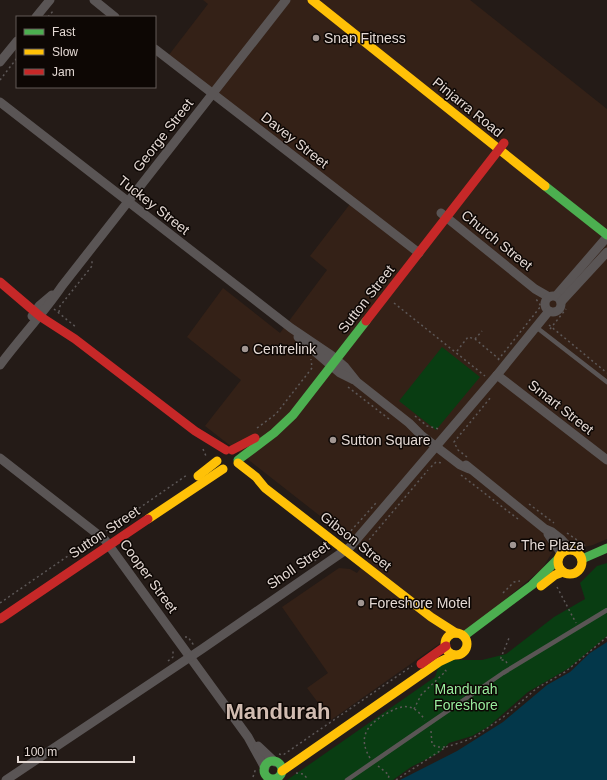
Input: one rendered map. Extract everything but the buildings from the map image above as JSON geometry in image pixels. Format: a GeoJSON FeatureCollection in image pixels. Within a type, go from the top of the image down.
{"type":"FeatureCollection","features":[{"type":"Feature","properties":{"kind":"main road","name":"Pinjarra Road"},"geometry":{"type":"LineString","coordinates":[[312,0],[607,225]]}},
{"type":"Feature","properties":{"kind":"main road","name":"Pinjarra Road"},"geometry":{"type":"LineString","coordinates":[[327,0],[607,236]]}},
{"type":"Feature","properties":{"kind":"main road","name":"Sutton Street"},"geometry":{"type":"LineString","coordinates":[[236,464],[249,451],[280,429],[499,144]]}},
{"type":"Feature","properties":{"kind":"main road","name":"Sutton Street"},"geometry":{"type":"LineString","coordinates":[[229,450],[249,442],[279,421],[386,297],[417,251]]}},
{"type":"Feature","properties":{"kind":"main road"},"geometry":{"type":"LineString","coordinates":[[1,282],[196,431],[237,454],[236,464],[223,469],[218,459],[196,431]]}},
{"type":"Feature","properties":{"kind":"main road"},"geometry":{"type":"LineString","coordinates":[[218,459],[221,452],[229,450]]}},
{"type":"Feature","properties":{"kind":"main road","name":"Sutton Street"},"geometry":{"type":"LineString","coordinates":[[0,611],[207,470],[218,459]]}},
{"type":"Feature","properties":{"kind":"main road","name":"Gibson Street"},"geometry":{"type":"LineString","coordinates":[[236,464],[253,482],[265,488],[430,617],[438,620],[462,638]]}},
{"type":"Feature","properties":{"kind":"main road","name":"Sutton Street"},"geometry":{"type":"LineString","coordinates":[[0,619],[105,540],[223,469]]}},
{"type":"Feature","properties":{"kind":"main road"},"geometry":{"type":"LineString","coordinates":[[582,559],[607,548]]}},
{"type":"Feature","properties":{"kind":"main road"},"geometry":{"type":"LineString","coordinates":[[462,638],[532,585],[560,556],[570,549],[578,552],[582,559],[582,566],[577,572],[570,574],[563,572],[558,566],[560,556]]}},
{"type":"Feature","properties":{"kind":"main road"},"geometry":{"type":"LineString","coordinates":[[256,780],[267,775],[278,778],[280,763],[446,643],[450,635],[462,638],[563,572]]}},
{"type":"Feature","properties":{"kind":"main road","name":"Gibson Street"},"geometry":{"type":"LineString","coordinates":[[430,617],[446,643]]}},
{"type":"Feature","properties":{"kind":"main road"},"geometry":{"type":"LineString","coordinates":[[267,775],[268,764],[280,763],[439,662],[454,654],[463,652],[462,638]]}},
{"type":"Feature","properties":{"kind":"main road"},"geometry":{"type":"LineString","coordinates":[[446,643],[449,652],[454,654]]}},
{"type":"Feature","properties":{"kind":"street"},"geometry":{"type":"LineString","coordinates":[[37,16],[50,0]]}},
{"type":"Feature","properties":{"kind":"street"},"geometry":{"type":"LineString","coordinates":[[94,0],[114,16]]}},
{"type":"Feature","properties":{"kind":"street","name":"George Street"},"geometry":{"type":"LineString","coordinates":[[0,365],[40,311],[62,286],[286,0]]}},
{"type":"Feature","properties":{"kind":"street"},"geometry":{"type":"LineString","coordinates":[[0,62],[16,42]]}},
{"type":"Feature","properties":{"kind":"street","name":"Davey Street"},"geometry":{"type":"LineString","coordinates":[[156,49],[417,251]]}},
{"type":"Feature","properties":{"kind":"street","name":"Tuckey Street"},"geometry":{"type":"LineString","coordinates":[[0,102],[291,328],[303,343],[331,361],[409,422],[421,435],[438,445],[460,465],[469,469],[545,529],[561,539],[570,549]]}},
{"type":"Feature","properties":{"kind":"street","name":"Church Street"},"geometry":{"type":"LineString","coordinates":[[444,215],[535,293],[555,303]]}},
{"type":"Feature","properties":{"kind":"street","name":"Sholl Street"},"geometry":{"type":"LineString","coordinates":[[555,303],[607,236]]}},
{"type":"Feature","properties":{"kind":"street","name":"Sholl Street"},"geometry":{"type":"LineString","coordinates":[[6,780],[191,657],[345,550],[357,540],[536,327],[539,316],[555,303],[607,252]]}},
{"type":"Feature","properties":{"kind":"street","name":"Smart Street"},"geometry":{"type":"LineString","coordinates":[[497,375],[607,460]]}},
{"type":"Feature","properties":{"kind":"street","name":"Cooper Street"},"geometry":{"type":"LineString","coordinates":[[0,458],[105,540],[248,737],[267,775]]}},
{"type":"Feature","properties":{"kind":"street","name":"Tuckey Street"},"geometry":{"type":"LineString","coordinates":[[545,529],[560,556]]}},
{"type":"Feature","properties":{"kind":"street","name":"Cooper Street"},"geometry":{"type":"LineString","coordinates":[[248,737],[280,763]]}},
{"type":"Feature","properties":{"kind":"lane"},"geometry":{"type":"LineString","coordinates":[[536,327],[607,382]]}},
{"type":"Feature","properties":{"kind":"lane"},"geometry":{"type":"LineString","coordinates":[[347,780],[503,673],[607,610]]}},
{"type":"Feature","properties":{"kind":"path"},"geometry":{"type":"LineString","coordinates":[[0,80],[16,59]]}},
{"type":"Feature","properties":{"kind":"path"},"geometry":{"type":"LineString","coordinates":[[494,364],[539,316],[541,306],[535,293]]}},
{"type":"Feature","properties":{"kind":"path"},"geometry":{"type":"LineString","coordinates":[[386,297],[485,376]]}},
{"type":"Feature","properties":{"kind":"path"},"geometry":{"type":"LineString","coordinates":[[546,334],[551,328],[555,303]]}},
{"type":"Feature","properties":{"kind":"path"},"geometry":{"type":"LineString","coordinates":[[539,316],[551,328],[607,373]]}},
{"type":"Feature","properties":{"kind":"path"},"geometry":{"type":"LineString","coordinates":[[475,339],[482,331]]}},
{"type":"Feature","properties":{"kind":"path"},"geometry":{"type":"LineString","coordinates":[[456,352],[468,337],[475,339],[499,358]]}},
{"type":"Feature","properties":{"kind":"path"},"geometry":{"type":"LineString","coordinates":[[251,433],[276,414],[312,368],[311,358]]}},
{"type":"Feature","properties":{"kind":"path"},"geometry":{"type":"LineString","coordinates":[[343,383],[391,420]]}},
{"type":"Feature","properties":{"kind":"path"},"geometry":{"type":"LineString","coordinates":[[469,458],[458,450],[454,442],[493,393]]}},
{"type":"Feature","properties":{"kind":"path"},"geometry":{"type":"LineString","coordinates":[[427,426],[442,431]]}},
{"type":"Feature","properties":{"kind":"path"},"geometry":{"type":"LineString","coordinates":[[201,446],[207,459]]}},
{"type":"Feature","properties":{"kind":"path"},"geometry":{"type":"LineString","coordinates":[[366,554],[363,547],[431,466],[436,461],[447,464]]}},
{"type":"Feature","properties":{"kind":"path"},"geometry":{"type":"LineString","coordinates":[[0,602],[105,540],[192,472]]}},
{"type":"Feature","properties":{"kind":"path"},"geometry":{"type":"LineString","coordinates":[[458,473],[524,523]]}},
{"type":"Feature","properties":{"kind":"path"},"geometry":{"type":"LineString","coordinates":[[528,503],[556,524]]}},
{"type":"Feature","properties":{"kind":"path"},"geometry":{"type":"LineString","coordinates":[[562,529],[590,548]]}},
{"type":"Feature","properties":{"kind":"path"},"geometry":{"type":"LineString","coordinates":[[560,581],[557,587],[577,623]]}},
{"type":"Feature","properties":{"kind":"path"},"geometry":{"type":"LineString","coordinates":[[388,780],[389,774],[387,771],[373,762],[366,751],[364,744],[367,728],[380,717],[398,706],[414,709],[422,715],[428,725],[432,736],[432,744],[436,748],[465,742],[506,715],[537,688],[565,672],[607,637]]}},
{"type":"Feature","properties":{"kind":"path"},"geometry":{"type":"LineString","coordinates":[[508,664],[505,660],[500,660],[509,638]]}},
{"type":"Feature","properties":{"kind":"path"},"geometry":{"type":"LineString","coordinates":[[280,763],[413,665]]}},
{"type":"Feature","properties":{"kind":"path"},"geometry":{"type":"LineString","coordinates":[[414,709],[421,695],[446,671]]}},
{"type":"Feature","properties":{"kind":"path"},"geometry":{"type":"LineString","coordinates":[[396,780],[446,747]]}},
{"type":"Feature","properties":{"kind":"path"},"geometry":{"type":"LineString","coordinates":[[303,774],[306,777],[306,780]]}},
{"type":"Feature","properties":{"kind":"shaded area"},"geometry":{"type":"Polygon","coordinates":[[[203,0],[470,0],[607,109],[607,539],[584,547],[576,542],[569,542],[562,545],[553,551],[542,569],[466,632],[445,633],[439,644],[331,720],[307,688],[328,673],[282,607],[339,568],[350,569],[357,573],[370,555],[205,426],[241,380],[187,337],[223,288],[280,333],[327,270],[310,256],[350,204],[165,60],[208,4],[203,0]]]}},
{"type":"Feature","properties":{"kind":"green space"},"geometry":{"type":"Polygon","coordinates":[[[442,347],[480,377],[436,430],[399,401],[442,347]]]}},
{"type":"Feature","properties":{"kind":"green space","name":"Mandurah Foreshore"},"geometry":{"type":"Polygon","coordinates":[[[607,563],[607,636],[569,668],[528,692],[488,727],[472,736],[449,743],[439,753],[411,767],[393,780],[287,780],[435,677],[439,665],[451,660],[482,660],[506,654],[554,617],[585,599],[580,583],[597,566],[607,563]]]}},
{"type":"Feature","properties":{"kind":"water"},"geometry":{"type":"Polygon","coordinates":[[[607,642],[607,780],[400,780],[457,751],[503,722],[547,685],[570,672],[590,653],[607,642]]]}},
{"type":"Feature","properties":{"kind":"traffic: fast"},"geometry":{"type":"LineString","coordinates":[[545,186],[607,235]]}},
{"type":"Feature","properties":{"kind":"traffic: fast"},"geometry":{"type":"LineString","coordinates":[[238,460],[274,433],[293,415],[366,321]]}},
{"type":"Feature","properties":{"kind":"traffic: fast"},"geometry":{"type":"LineString","coordinates":[[582,559],[607,548]]}},
{"type":"Feature","properties":{"kind":"traffic: fast"},"geometry":{"type":"LineString","coordinates":[[464,636],[532,585],[558,559]]}},
{"type":"Feature","properties":{"kind":"traffic: fast"},"geometry":{"type":"LineString","coordinates":[[273,761],[279,764],[282,770],[279,776],[273,779],[267,776],[264,770],[267,764],[273,761]]}},
{"type":"Feature","properties":{"kind":"traffic: slow"},"geometry":{"type":"LineString","coordinates":[[312,0],[545,186]]}},
{"type":"Feature","properties":{"kind":"traffic: slow"},"geometry":{"type":"LineString","coordinates":[[198,476],[217,461]]}},
{"type":"Feature","properties":{"kind":"traffic: slow"},"geometry":{"type":"LineString","coordinates":[[238,463],[256,477],[265,488],[431,617],[456,633]]}},
{"type":"Feature","properties":{"kind":"traffic: slow"},"geometry":{"type":"LineString","coordinates":[[148,519],[223,469]]}},
{"type":"Feature","properties":{"kind":"traffic: slow"},"geometry":{"type":"LineString","coordinates":[[570,550],[579,553],[582,562],[579,571],[570,574],[561,571],[558,562],[561,553],[570,550]]}},
{"type":"Feature","properties":{"kind":"traffic: slow"},"geometry":{"type":"LineString","coordinates":[[541,586],[555,575],[563,572]]}},
{"type":"Feature","properties":{"kind":"traffic: slow"},"geometry":{"type":"LineString","coordinates":[[456,633],[464,636],[467,644],[464,652],[456,655],[448,652],[445,644],[448,636],[456,633]]}},
{"type":"Feature","properties":{"kind":"traffic: slow"},"geometry":{"type":"LineString","coordinates":[[282,771],[439,662],[454,655]]}},
{"type":"Feature","properties":{"kind":"traffic: jam"},"geometry":{"type":"LineString","coordinates":[[366,321],[504,143]]}},
{"type":"Feature","properties":{"kind":"traffic: jam"},"geometry":{"type":"LineString","coordinates":[[0,282],[41,317],[75,339],[195,431],[226,450]]}},
{"type":"Feature","properties":{"kind":"traffic: jam"},"geometry":{"type":"LineString","coordinates":[[232,450],[255,438]]}},
{"type":"Feature","properties":{"kind":"traffic: jam"},"geometry":{"type":"LineString","coordinates":[[0,619],[148,519]]}},
{"type":"Feature","properties":{"kind":"traffic: jam"},"geometry":{"type":"LineString","coordinates":[[421,664],[446,646]]}},
{"type":"Feature","properties":{"kind":"place","name":"Snap Fitness"},"geometry":{"type":"Point","coordinates":[316,38]}},
{"type":"Feature","properties":{"kind":"place","name":"Centrelink"},"geometry":{"type":"Point","coordinates":[245,349]}},
{"type":"Feature","properties":{"kind":"place","name":"Sutton Square"},"geometry":{"type":"Point","coordinates":[333,440]}},
{"type":"Feature","properties":{"kind":"place","name":"The Plaza"},"geometry":{"type":"Point","coordinates":[513,545]}},
{"type":"Feature","properties":{"kind":"place","name":"Foreshore Motel"},"geometry":{"type":"Point","coordinates":[361,603]}},
{"type":"Feature","properties":{"kind":"district","name":"Mandurah"},"geometry":{"type":"Point","coordinates":[278,711]}}]}
